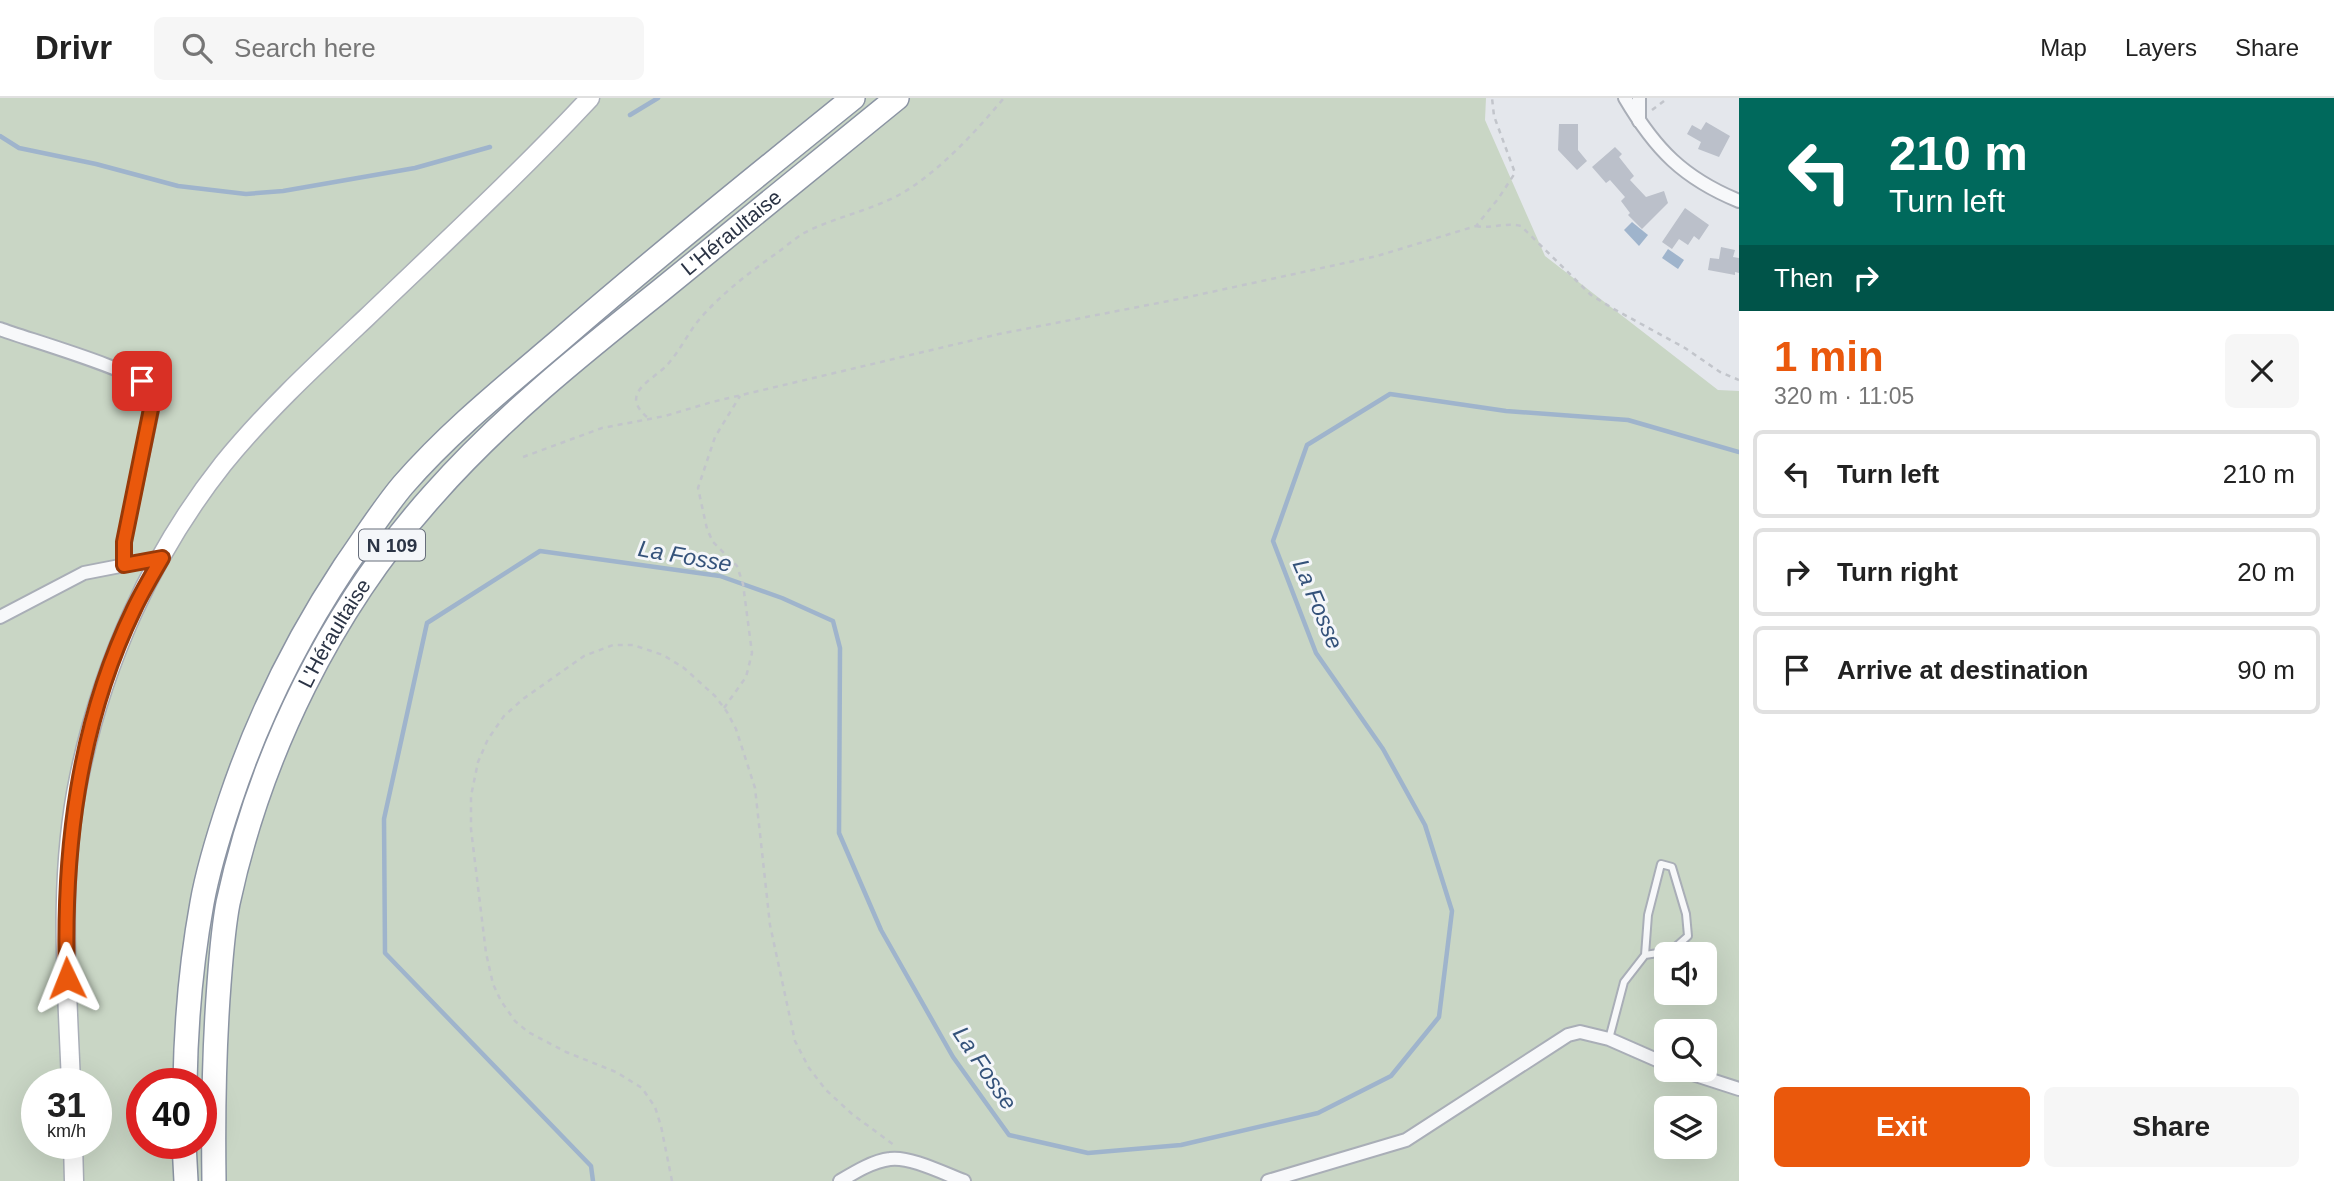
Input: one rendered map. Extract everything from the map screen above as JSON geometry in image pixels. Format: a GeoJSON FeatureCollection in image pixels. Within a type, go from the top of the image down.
{"type":"FeatureCollection","features":[{"type":"Feature","properties":{"kind":"highway","name":"L'Héraultaise"},"geometry":{"type":"LineString","coordinates":[[185,1068],[192,971],[202,900],[221,828],[242,765],[285,666],[323,599],[371,528],[401,487],[474,413],[599,306],[853,98]]}},
{"type":"Feature","properties":{"kind":"highway","name":"L'Héraultaise"},"geometry":{"type":"LineString","coordinates":[[214,1181],[214,1044],[228,906],[246,833],[268,769],[312,670],[350,606],[395,541],[431,497],[490,437],[615,327],[897,98]]}},
{"type":"Feature","properties":{"kind":"highway"},"geometry":{"type":"LineString","coordinates":[[185,1159],[186,1181]]}},
{"type":"Feature","properties":{"kind":"street"},"geometry":{"type":"LineString","coordinates":[[71,1068],[66,892],[70,834],[79,779],[108,671],[133,610],[190,510],[253,428],[525,166],[590,98]]}},
{"type":"Feature","properties":{"kind":"street"},"geometry":{"type":"LineString","coordinates":[[1625,98],[1660,150],[1697,181],[1739,201]]}},
{"type":"Feature","properties":{"kind":"street"},"geometry":{"type":"LineString","coordinates":[[1639,98],[1639,121]]}},
{"type":"Feature","properties":{"kind":"street"},"geometry":{"type":"LineString","coordinates":[[0,329],[128,374],[151,389],[152,411],[124,542],[124,565]]}},
{"type":"Feature","properties":{"kind":"street"},"geometry":{"type":"LineString","coordinates":[[0,617],[84,573],[162,558]]}},
{"type":"Feature","properties":{"kind":"street"},"geometry":{"type":"LineString","coordinates":[[1268,1181],[1406,1140],[1568,1035],[1580,1032],[1609,1039],[1654,1059]]}},
{"type":"Feature","properties":{"kind":"street"},"geometry":{"type":"LineString","coordinates":[[1717,1082],[1739,1089]]}},
{"type":"Feature","properties":{"kind":"street"},"geometry":{"type":"LineString","coordinates":[[840,1181],[856,1171],[891,1158],[964,1181]]}},
{"type":"Feature","properties":{"kind":"street"},"geometry":{"type":"LineString","coordinates":[[73,1159],[74,1181]]}},
{"type":"Feature","properties":{"kind":"lane"},"geometry":{"type":"LineString","coordinates":[[1609,1039],[1624,982],[1645,955],[1648,915],[1661,864],[1672,867],[1686,914],[1688,936],[1671,951],[1645,955]]}},
{"type":"Feature","properties":{"kind":"path"},"geometry":{"type":"LineString","coordinates":[[649,418],[641,411],[636,400],[637,392],[666,366],[696,324],[740,279],[802,234],[891,199],[913,187],[976,132],[1004,98]]}},
{"type":"Feature","properties":{"kind":"path"},"geometry":{"type":"LineString","coordinates":[[1476,226],[1515,173],[1494,116],[1492,98]]}},
{"type":"Feature","properties":{"kind":"path"},"geometry":{"type":"LineString","coordinates":[[523,457],[602,428],[999,334],[1377,256],[1476,226],[1486,228],[1511,223],[1521,226],[1591,295],[1685,348],[1720,372],[1739,380]]}},
{"type":"Feature","properties":{"kind":"path"},"geometry":{"type":"LineString","coordinates":[[724,708],[746,677],[752,653],[743,584],[737,566],[713,542],[707,529],[698,488],[715,438],[740,396]]}},
{"type":"Feature","properties":{"kind":"path"},"geometry":{"type":"LineString","coordinates":[[672,1181],[662,1126],[655,1107],[642,1088],[616,1072],[566,1052],[528,1032],[501,1001],[493,984],[486,953],[471,830],[471,796],[478,762],[488,739],[505,716],[523,699],[584,656],[613,645],[633,645],[663,655],[684,668],[715,696],[724,708],[736,729],[755,788],[770,925],[795,1041],[809,1069],[826,1090],[852,1114],[922,1166]]}},
{"type":"Feature","properties":{"kind":"green space"},"geometry":{"type":"Polygon","coordinates":[[[0,98],[1486,98],[1485,120],[1545,256],[1718,390],[1739,391],[1739,1181],[0,1181],[0,98]]]}},
{"type":"Feature","properties":{"kind":"water"},"geometry":{"type":"Polygon","coordinates":[[[1632,222],[1648,235],[1639,246],[1624,230],[1632,222]]]}},
{"type":"Feature","properties":{"kind":"water"},"geometry":{"type":"Polygon","coordinates":[[[1668,249],[1684,260],[1678,269],[1662,258],[1668,249]]]}},
{"type":"Feature","properties":{"kind":"building"},"geometry":{"type":"Polygon","coordinates":[[[1706,122],[1730,136],[1719,157],[1698,149],[1701,142],[1687,134],[1692,125],[1701,130],[1706,122]]]}},
{"type":"Feature","properties":{"kind":"building"},"geometry":{"type":"Polygon","coordinates":[[[1559,124],[1578,124],[1578,150],[1587,161],[1577,170],[1558,150],[1559,124]]]}},
{"type":"Feature","properties":{"kind":"building"},"geometry":{"type":"Polygon","coordinates":[[[1615,147],[1622,154],[1619,157],[1634,176],[1630,180],[1646,197],[1664,191],[1668,203],[1642,229],[1628,215],[1630,213],[1621,201],[1625,197],[1610,180],[1606,183],[1592,167],[1615,147]]]}},
{"type":"Feature","properties":{"kind":"building"},"geometry":{"type":"Polygon","coordinates":[[[1685,208],[1709,225],[1699,240],[1694,236],[1688,245],[1679,239],[1672,249],[1662,242],[1685,208]]]}},
{"type":"Feature","properties":{"kind":"building"},"geometry":{"type":"Polygon","coordinates":[[[1721,247],[1735,250],[1733,257],[1739,258],[1739,273],[1735,272],[1735,275],[1708,270],[1710,258],[1719,259],[1721,247]]]}},
{"type":"Feature","properties":{"kind":"waterway"},"geometry":{"type":"LineString","coordinates":[[630,115],[658,98]]}},
{"type":"Feature","properties":{"kind":"waterway"},"geometry":{"type":"LineString","coordinates":[[0,136],[19,148],[96,164],[178,186],[246,194],[283,191],[415,168],[490,147]]}},
{"type":"Feature","properties":{"kind":"waterway","name":"La Fosse"},"geometry":{"type":"LineString","coordinates":[[593,1181],[591,1166],[385,953],[384,819],[427,623],[540,551],[720,576],[782,598],[833,621],[840,648],[839,833],[881,930],[953,1057],[1009,1135],[1088,1153],[1181,1145],[1318,1113],[1391,1076],[1439,1017],[1452,911],[1425,825],[1383,749],[1316,653],[1273,541],[1307,445],[1390,394],[1506,411],[1628,420],[1739,452]]}},
{"type":"Feature","properties":{"kind":"route"},"geometry":{"type":"LineString","coordinates":[[67,978],[66,879],[79,779],[108,671],[133,610],[162,558],[124,565],[124,542],[153,399],[151,389],[142,381]]}}]}
